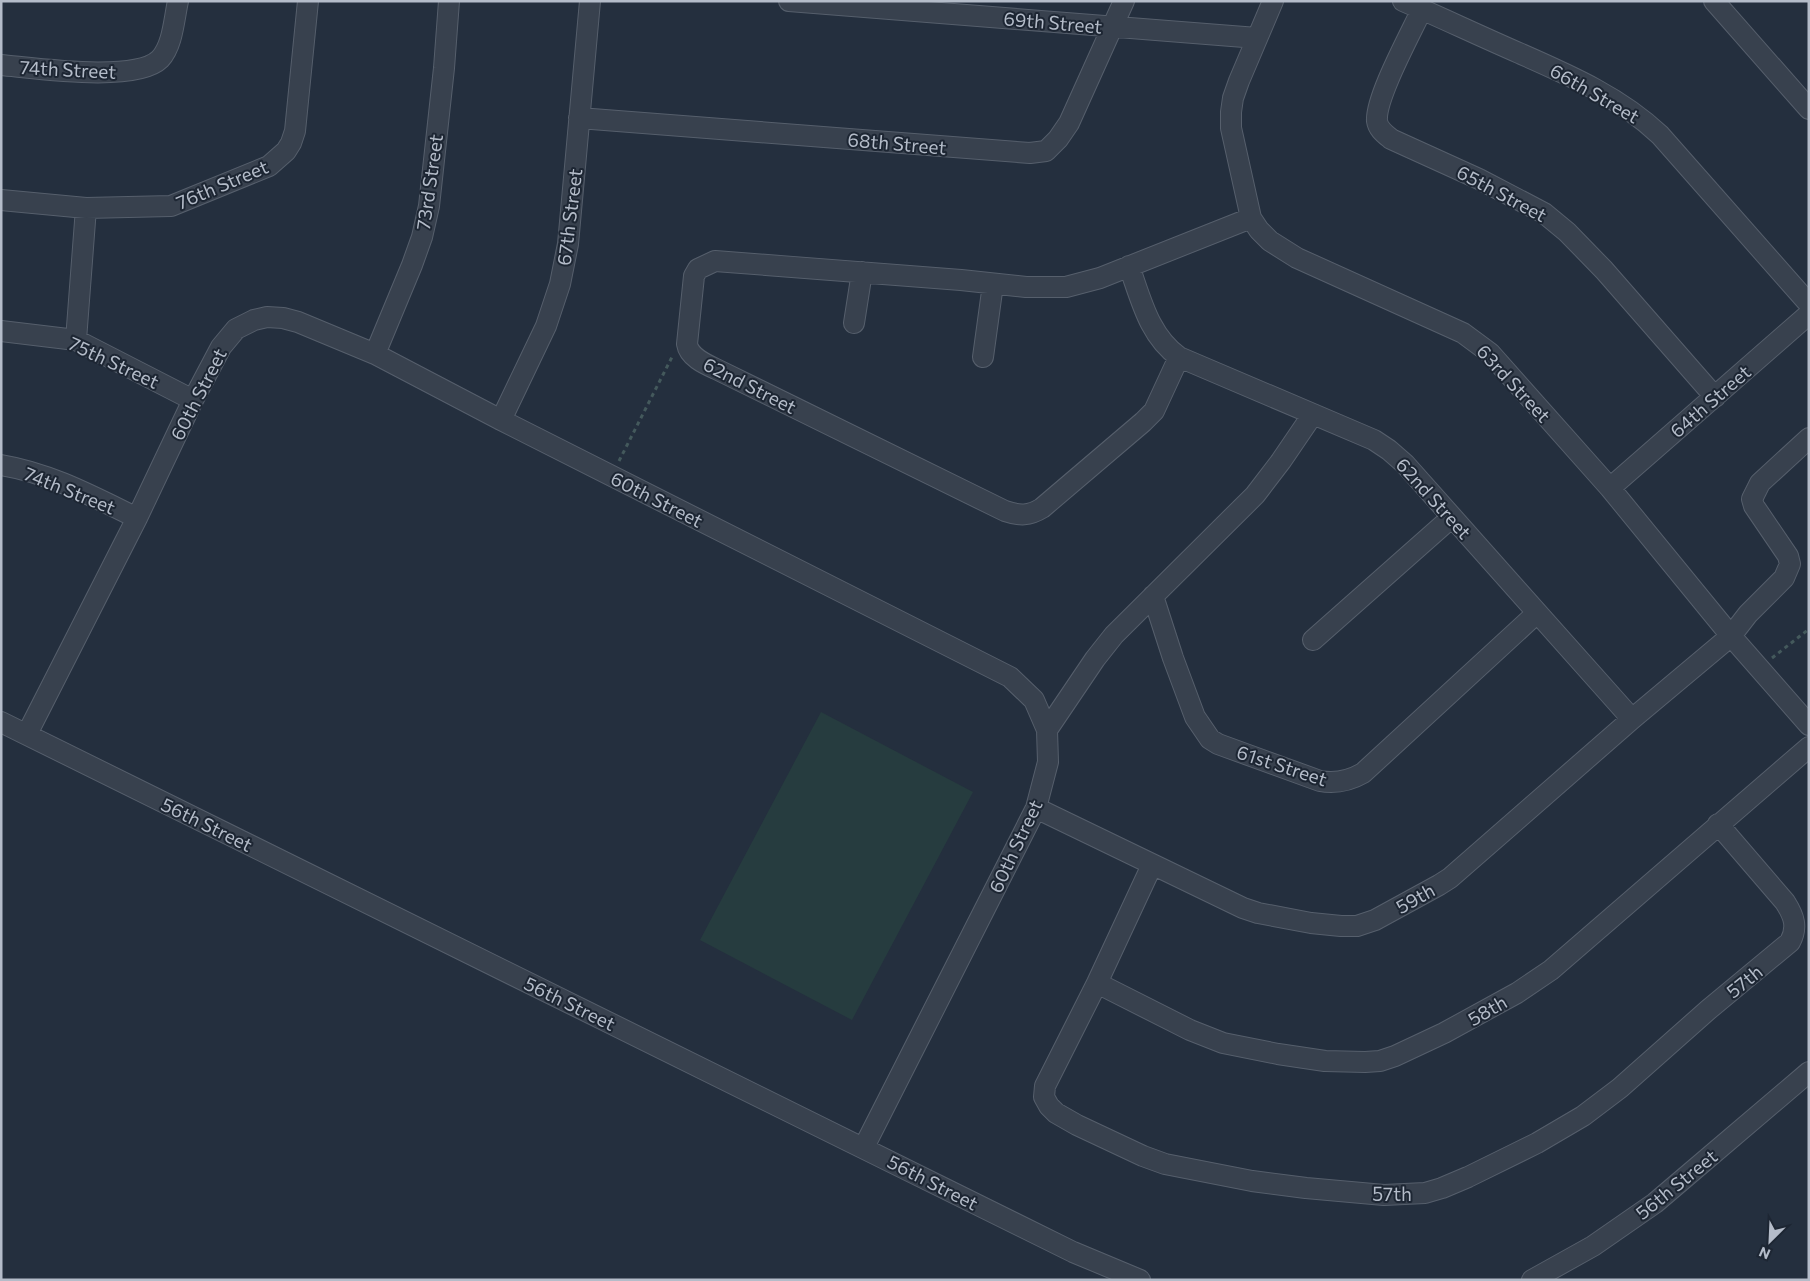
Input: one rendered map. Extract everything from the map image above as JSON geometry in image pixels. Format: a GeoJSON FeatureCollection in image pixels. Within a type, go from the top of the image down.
{"type":"FeatureCollection","features":[{"type":"Feature","properties":{"kind":"street","name":"74th Street"},"geometry":{"type":"LineString","coordinates":[[1,65],[110,73],[130,72],[150,66],[160,59],[166,49],[172,32],[178,1]]}},
{"type":"Feature","properties":{"kind":"street","name":"76th Street"},"geometry":{"type":"LineString","coordinates":[[1,200],[86,208],[171,206],[269,166],[278,159],[291,143],[295,131],[308,1]]}},
{"type":"Feature","properties":{"kind":"street","name":"73rd Street"},"geometry":{"type":"LineString","coordinates":[[374,354],[422,237],[428,206],[444,68],[449,1]]}},
{"type":"Feature","properties":{"kind":"street","name":"67th Street"},"geometry":{"type":"LineString","coordinates":[[501,420],[546,326],[560,284],[568,244],[590,1]]}},
{"type":"Feature","properties":{"kind":"street","name":"69th Street"},"geometry":{"type":"LineString","coordinates":[[789,1],[1257,38]]}},
{"type":"Feature","properties":{"kind":"street","name":"68th Street"},"geometry":{"type":"LineString","coordinates":[[579,118],[1030,153],[1046,151],[1058,139],[1069,123],[1124,1]]}},
{"type":"Feature","properties":{"kind":"street","name":"63rd Street"},"geometry":{"type":"LineString","coordinates":[[1273,1],[1233,98],[1231,112],[1231,128],[1251,218],[1259,230],[1270,240],[1297,258],[1463,333],[1490,353],[1610,488],[1731,636],[1809,725]]}},
{"type":"Feature","properties":{"kind":"street","name":"66th Street"},"geometry":{"type":"LineString","coordinates":[[1403,1],[1590,86],[1624,105],[1647,122],[1809,304]]}},
{"type":"Feature","properties":{"kind":"street"},"geometry":{"type":"LineString","coordinates":[[1714,1],[1809,109]]}},
{"type":"Feature","properties":{"kind":"street","name":"65th Street"},"geometry":{"type":"LineString","coordinates":[[1422,9],[1382,94],[1377,123],[1381,130],[1392,139],[1480,179],[1544,213],[1567,232],[1604,270],[1715,397]]}},
{"type":"Feature","properties":{"kind":"street"},"geometry":{"type":"LineString","coordinates":[[76,340],[86,208]]}},
{"type":"Feature","properties":{"kind":"street","name":"62nd Street"},"geometry":{"type":"LineString","coordinates":[[1178,357],[1154,411],[1042,508],[1032,514],[1022,516],[1006,511],[716,369],[699,360],[688,349],[687,344],[694,276],[698,269],[715,261],[1026,287],[1066,287],[1088,282],[1251,218]]}},
{"type":"Feature","properties":{"kind":"street","name":"62nd Street"},"geometry":{"type":"LineString","coordinates":[[1129,266],[1148,319],[1157,336],[1178,357],[1374,440],[1405,464],[1632,719]]}},
{"type":"Feature","properties":{"kind":"street"},"geometry":{"type":"LineString","coordinates":[[854,323],[862,272]]}},
{"type":"Feature","properties":{"kind":"street"},"geometry":{"type":"LineString","coordinates":[[983,357],[993,284]]}},
{"type":"Feature","properties":{"kind":"street","name":"64th Street"},"geometry":{"type":"LineString","coordinates":[[1610,488],[1809,314]]}},
{"type":"Feature","properties":{"kind":"street","name":"60th Street"},"geometry":{"type":"LineString","coordinates":[[26,734],[137,518],[193,400],[221,347],[236,330],[254,320],[283,318],[298,322],[374,354],[1010,677],[1034,700],[1047,730],[1048,762],[1036,808],[864,1147]]}},
{"type":"Feature","properties":{"kind":"street","name":"75th Street"},"geometry":{"type":"LineString","coordinates":[[1,330],[76,340],[193,400]]}},
{"type":"Feature","properties":{"kind":"street"},"geometry":{"type":"LineString","coordinates":[[1047,730],[1095,659],[1114,636],[1255,495],[1313,414]]}},
{"type":"Feature","properties":{"kind":"street","name":"59th"},"geometry":{"type":"LineString","coordinates":[[1036,808],[1152,865],[1243,908],[1258,913],[1311,923],[1341,926],[1365,924],[1393,911],[1450,878],[1632,719],[1731,636],[1748,614],[1784,578],[1790,564],[1784,549],[1754,506],[1752,499],[1768,475],[1809,438]]}},
{"type":"Feature","properties":{"kind":"street","name":"74th Street"},"geometry":{"type":"LineString","coordinates":[[1,465],[40,474],[137,518]]}},
{"type":"Feature","properties":{"kind":"street"},"geometry":{"type":"LineString","coordinates":[[1313,640],[1452,517]]}},
{"type":"Feature","properties":{"kind":"street","name":"61st Street"},"geometry":{"type":"LineString","coordinates":[[1153,596],[1195,717],[1210,739],[1218,744],[1320,781],[1331,783],[1343,782],[1363,773],[1537,613]]}},
{"type":"Feature","properties":{"kind":"street","name":"56th Street"},"geometry":{"type":"LineString","coordinates":[[1,722],[864,1147],[1072,1252],[1140,1280]]}},
{"type":"Feature","properties":{"kind":"street","name":"58th"},"geometry":{"type":"LineString","coordinates":[[1097,983],[1190,1030],[1223,1043],[1325,1061],[1380,1061],[1416,1047],[1472,1019],[1535,981],[1577,949],[1718,824],[1809,747]]}},
{"type":"Feature","properties":{"kind":"street","name":"57th"},"geometry":{"type":"LineString","coordinates":[[1152,865],[1097,983],[1045,1086],[1044,1097],[1049,1106],[1056,1113],[1077,1125],[1143,1156],[1185,1169],[1252,1181],[1345,1192],[1384,1195],[1425,1193],[1468,1177],[1536,1143],[1583,1116],[1620,1088],[1708,1010],[1790,942],[1794,934],[1793,914],[1785,902],[1718,824]]}},
{"type":"Feature","properties":{"kind":"street","name":"56th Street"},"geometry":{"type":"LineString","coordinates":[[1536,1279],[1593,1246],[1655,1203],[1809,1072]]}},
{"type":"Feature","properties":{"kind":"path"},"geometry":{"type":"LineString","coordinates":[[612,476],[673,355],[688,349]]}},
{"type":"Feature","properties":{"kind":"path"},"geometry":{"type":"LineString","coordinates":[[1758,668],[1809,629]]}},
{"type":"Feature","properties":{"kind":"green space"},"geometry":{"type":"Polygon","coordinates":[[[821,712],[973,792],[852,1020],[700,940],[821,712]]]}}]}
